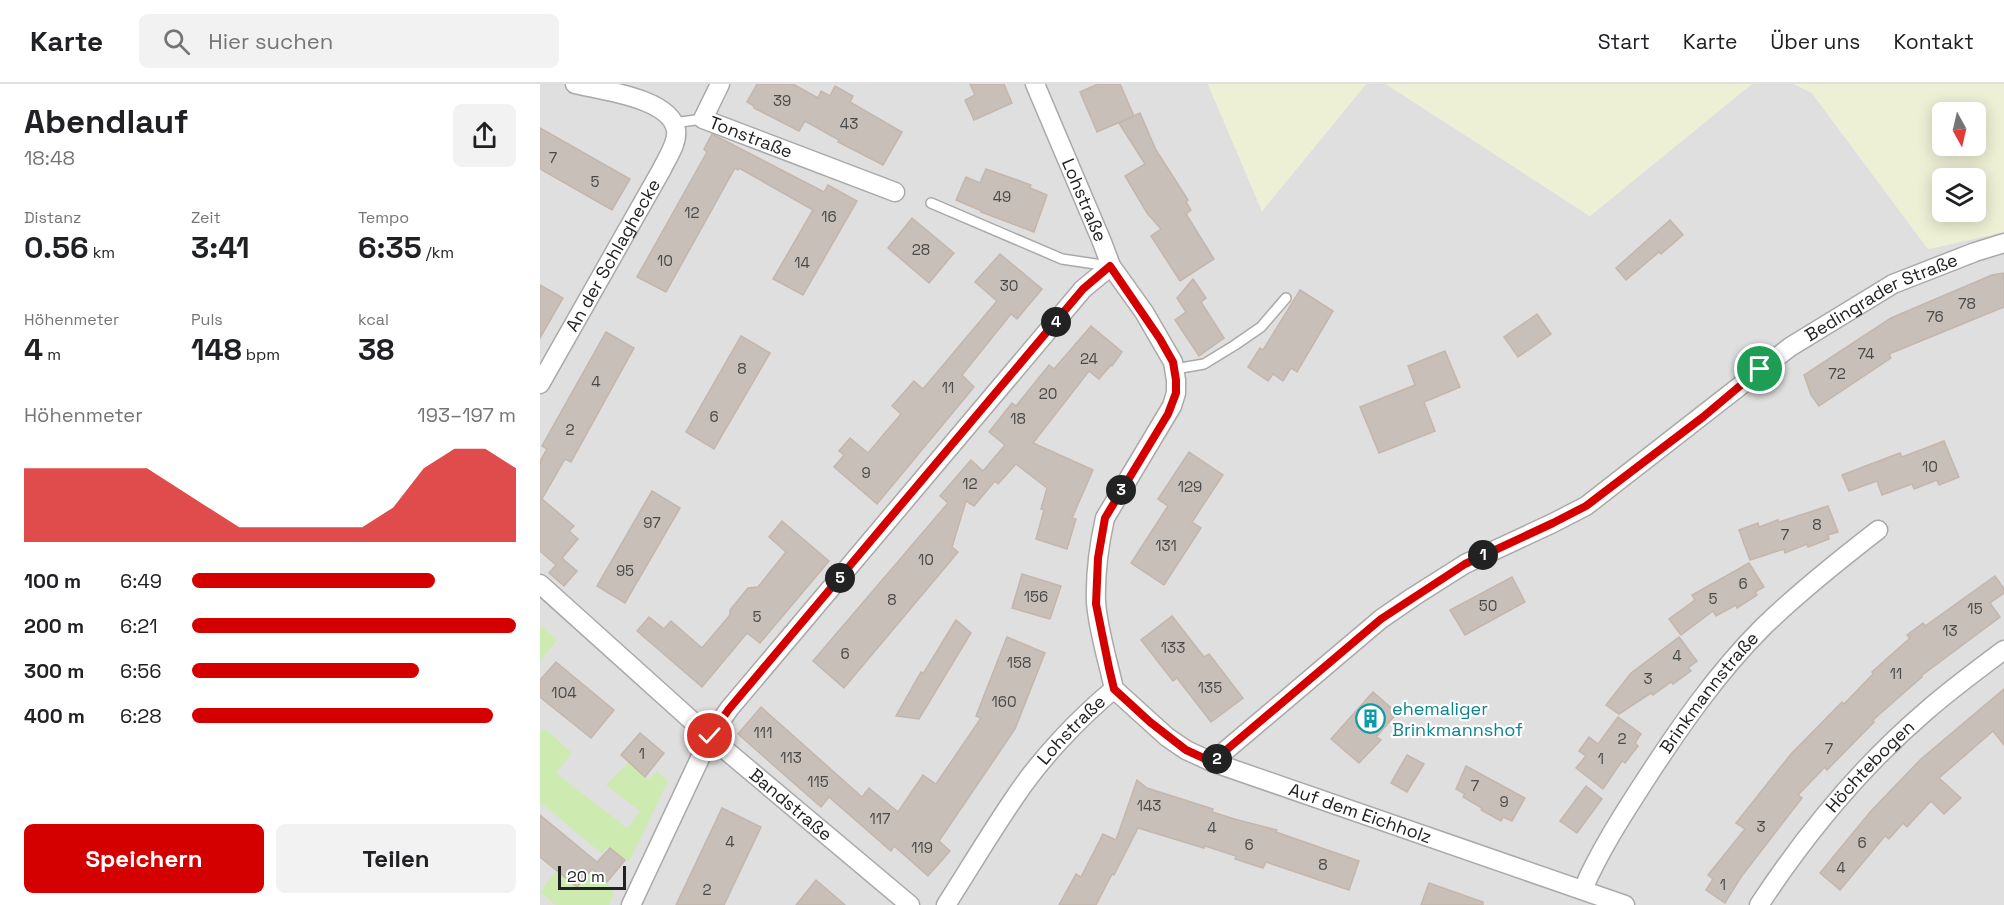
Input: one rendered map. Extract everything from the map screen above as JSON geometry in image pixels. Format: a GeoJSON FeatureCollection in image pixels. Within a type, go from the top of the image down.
{"type":"FeatureCollection","features":[{"type":"Feature","properties":{"kind":"street"},"geometry":{"type":"LineString","coordinates":[[575,84],[643,101],[657,107],[674,123]]}},
{"type":"Feature","properties":{"kind":"street"},"geometry":{"type":"LineString","coordinates":[[703,119],[720,84]]}},
{"type":"Feature","properties":{"kind":"street","name":"Lohstraße"},"geometry":{"type":"LineString","coordinates":[[946,905],[1016,795],[1094,705],[1114,689],[1096,604],[1096,580],[1105,518],[1172,406],[1176,393],[1175,369],[1160,339],[1110,266],[1035,84]]}},
{"type":"Feature","properties":{"kind":"street","name":"Tonstraße"},"geometry":{"type":"LineString","coordinates":[[703,119],[895,192]]}},
{"type":"Feature","properties":{"kind":"street","name":"An der Schlaghecke"},"geometry":{"type":"LineString","coordinates":[[540,384],[662,169],[674,142],[676,132],[674,123]]}},
{"type":"Feature","properties":{"kind":"street","name":"Bedingrader Straße"},"geometry":{"type":"LineString","coordinates":[[1212,762],[1381,619],[1465,564],[1586,506],[1790,347],[1893,284],[2004,243]]}},
{"type":"Feature","properties":{"kind":"street"},"geometry":{"type":"LineString","coordinates":[[631,905],[710,736],[729,709],[1083,289],[1110,266]]}},
{"type":"Feature","properties":{"kind":"street","name":"Brinkmannstraße"},"geometry":{"type":"LineString","coordinates":[[1584,889],[1626,810],[1676,734],[1716,680],[1761,629],[1794,598],[1878,530]]}},
{"type":"Feature","properties":{"kind":"street","name":"Bandstraße"},"geometry":{"type":"LineString","coordinates":[[540,584],[710,736],[910,905]]}},
{"type":"Feature","properties":{"kind":"street","name":"Höchtebogen"},"geometry":{"type":"LineString","coordinates":[[1759,905],[1808,837],[1886,748],[1925,711],[2004,650]]}},
{"type":"Feature","properties":{"kind":"street","name":"Auf dem Eichholz"},"geometry":{"type":"LineString","coordinates":[[1114,689],[1167,737],[1186,750],[1212,762],[1625,905]]}},
{"type":"Feature","properties":{"kind":"lane","name":"Tonstraße"},"geometry":{"type":"LineString","coordinates":[[674,123],[703,119]]}},
{"type":"Feature","properties":{"kind":"lane"},"geometry":{"type":"LineString","coordinates":[[931,203],[1062,259],[1110,266]]}},
{"type":"Feature","properties":{"kind":"lane"},"geometry":{"type":"LineString","coordinates":[[1175,369],[1204,364],[1235,345],[1261,327],[1286,298]]}},
{"type":"Feature","properties":{"kind":"shaded area"},"geometry":{"type":"Polygon","coordinates":[[[540,84],[1208,84],[1262,211],[1366,84],[1386,84],[1590,216],[1749,84],[1794,84],[1812,93],[1928,249],[2004,232],[2004,905],[540,905],[540,84]]]}},
{"type":"Feature","properties":{"kind":"green space"},"geometry":{"type":"Polygon","coordinates":[[[1208,84],[1366,84],[1262,211],[1208,84]]]}},
{"type":"Feature","properties":{"kind":"green space"},"geometry":{"type":"Polygon","coordinates":[[[1386,84],[1752,84],[1590,216],[1386,84]]]}},
{"type":"Feature","properties":{"kind":"green space"},"geometry":{"type":"Polygon","coordinates":[[[1796,84],[2004,84],[2004,232],[1928,249],[1812,93],[1796,84]]]}},
{"type":"Feature","properties":{"kind":"green space"},"geometry":{"type":"Polygon","coordinates":[[[542,626],[557,640],[540,661],[540,628],[542,626]]]}},
{"type":"Feature","properties":{"kind":"green space"},"geometry":{"type":"Polygon","coordinates":[[[545,729],[572,753],[556,773],[627,828],[640,811],[606,785],[630,761],[648,779],[657,771],[668,781],[629,862],[608,846],[602,854],[540,802],[540,732],[545,729]]]}},
{"type":"Feature","properties":{"kind":"green space"},"geometry":{"type":"Polygon","coordinates":[[[591,868],[614,893],[609,905],[556,905],[540,892],[556,871],[576,886],[591,868]]]}},
{"type":"Feature","properties":{"kind":"building"},"geometry":{"type":"Polygon","coordinates":[[[757,84],[793,84],[818,98],[821,91],[830,96],[835,86],[853,96],[850,102],[902,132],[883,165],[838,142],[839,140],[805,121],[799,131],[754,108],[747,102],[757,84]]]}},
{"type":"Feature","properties":{"kind":"building"},"geometry":{"type":"Polygon","coordinates":[[[970,84],[1004,84],[1012,103],[974,120],[965,100],[975,95],[970,84]]]}},
{"type":"Feature","properties":{"kind":"building"},"geometry":{"type":"Polygon","coordinates":[[[1098,84],[1120,84],[1134,116],[1097,132],[1080,92],[1098,84]]]}},
{"type":"Feature","properties":{"kind":"building"},"geometry":{"type":"Polygon","coordinates":[[[1140,113],[1156,150],[1188,200],[1186,202],[1191,210],[1186,214],[1214,259],[1180,281],[1151,236],[1161,229],[1147,213],[1125,176],[1145,164],[1119,123],[1140,113]]]}},
{"type":"Feature","properties":{"kind":"building"},"geometry":{"type":"Polygon","coordinates":[[[540,128],[630,179],[612,210],[540,169],[540,128]]]}},
{"type":"Feature","properties":{"kind":"building"},"geometry":{"type":"Polygon","coordinates":[[[712,134],[824,192],[828,185],[857,201],[803,295],[773,279],[813,210],[739,168],[738,170],[735,168],[666,292],[637,277],[707,152],[704,149],[712,134]]]}},
{"type":"Feature","properties":{"kind":"building"},"geometry":{"type":"Polygon","coordinates":[[[986,169],[1031,185],[1030,188],[1047,195],[1034,232],[956,200],[966,177],[980,183],[986,169]]]}},
{"type":"Feature","properties":{"kind":"building"},"geometry":{"type":"Polygon","coordinates":[[[912,218],[954,253],[929,283],[888,248],[912,218]]]}},
{"type":"Feature","properties":{"kind":"building"},"geometry":{"type":"Polygon","coordinates":[[[1670,220],[1683,235],[1626,280],[1616,268],[1670,220]]]}},
{"type":"Feature","properties":{"kind":"building"},"geometry":{"type":"Polygon","coordinates":[[[1000,254],[1042,289],[1017,319],[1011,314],[962,375],[974,387],[877,504],[834,467],[844,455],[839,451],[850,438],[868,453],[901,414],[892,406],[914,381],[923,389],[997,301],[975,282],[1000,254]]]}},
{"type":"Feature","properties":{"kind":"building"},"geometry":{"type":"Polygon","coordinates":[[[2004,273],[2004,307],[1889,354],[1891,358],[1819,406],[1811,395],[1804,375],[1891,318],[1992,275],[2004,273]]]}},
{"type":"Feature","properties":{"kind":"building"},"geometry":{"type":"Polygon","coordinates":[[[1193,279],[1206,298],[1201,302],[1224,338],[1199,356],[1175,320],[1186,312],[1177,298],[1193,279]]]}},
{"type":"Feature","properties":{"kind":"building"},"geometry":{"type":"Polygon","coordinates":[[[540,285],[563,298],[540,338],[540,285]]]}},
{"type":"Feature","properties":{"kind":"building"},"geometry":{"type":"Polygon","coordinates":[[[1300,290],[1333,311],[1297,372],[1291,368],[1283,381],[1273,374],[1268,381],[1248,367],[1260,348],[1263,350],[1300,290]]]}},
{"type":"Feature","properties":{"kind":"building"},"geometry":{"type":"Polygon","coordinates":[[[1537,314],[1551,334],[1518,357],[1504,337],[1537,314]]]}},
{"type":"Feature","properties":{"kind":"building"},"geometry":{"type":"Polygon","coordinates":[[[1091,326],[1122,352],[1099,379],[1089,371],[1033,443],[1093,470],[1072,518],[1076,519],[1067,549],[1036,539],[1047,488],[1016,464],[998,484],[995,481],[974,506],[966,501],[952,547],[958,552],[844,688],[813,661],[948,503],[940,496],[971,460],[983,471],[1005,445],[989,432],[1012,403],[1016,406],[1049,365],[1054,369],[1091,326]]]}},
{"type":"Feature","properties":{"kind":"building"},"geometry":{"type":"Polygon","coordinates":[[[606,332],[634,348],[571,462],[565,459],[542,499],[574,526],[569,531],[578,539],[562,558],[577,571],[564,586],[549,573],[556,565],[540,551],[540,461],[547,449],[542,446],[606,332]]]}},
{"type":"Feature","properties":{"kind":"building"},"geometry":{"type":"Polygon","coordinates":[[[741,336],[770,353],[714,449],[686,432],[741,336]]]}},
{"type":"Feature","properties":{"kind":"building"},"geometry":{"type":"Polygon","coordinates":[[[1445,351],[1460,387],[1424,402],[1435,431],[1379,453],[1360,407],[1415,385],[1408,366],[1445,351]]]}},
{"type":"Feature","properties":{"kind":"building"},"geometry":{"type":"Polygon","coordinates":[[[1944,441],[1959,477],[1939,485],[1937,480],[1914,489],[1912,484],[1882,495],[1877,481],[1849,491],[1842,475],[1900,453],[1902,457],[1944,441]]]}},
{"type":"Feature","properties":{"kind":"building"},"geometry":{"type":"Polygon","coordinates":[[[1189,452],[1223,475],[1192,522],[1201,528],[1164,585],[1131,563],[1168,506],[1158,499],[1189,452]]]}},
{"type":"Feature","properties":{"kind":"building"},"geometry":{"type":"Polygon","coordinates":[[[652,491],[680,508],[625,603],[597,586],[652,491]]]}},
{"type":"Feature","properties":{"kind":"building"},"geometry":{"type":"Polygon","coordinates":[[[1828,506],[1838,532],[1828,535],[1829,539],[1808,547],[1807,544],[1785,553],[1784,549],[1750,560],[1739,530],[1758,523],[1759,527],[1778,520],[1779,522],[1828,506]]]}},
{"type":"Feature","properties":{"kind":"building"},"geometry":{"type":"Polygon","coordinates":[[[782,521],[829,561],[760,643],[747,633],[702,687],[637,631],[649,617],[664,629],[671,621],[702,648],[730,615],[730,610],[748,588],[758,587],[786,552],[769,537],[782,521]]]}},
{"type":"Feature","properties":{"kind":"building"},"geometry":{"type":"Polygon","coordinates":[[[1749,563],[1764,587],[1755,592],[1757,595],[1737,608],[1736,605],[1716,616],[1713,611],[1681,635],[1669,619],[1695,600],[1692,595],[1749,563]]]}},
{"type":"Feature","properties":{"kind":"building"},"geometry":{"type":"Polygon","coordinates":[[[1022,574],[1061,586],[1050,619],[1012,608],[1022,574]]]}},
{"type":"Feature","properties":{"kind":"building"},"geometry":{"type":"Polygon","coordinates":[[[1995,576],[2004,589],[2004,593],[1990,603],[2000,617],[1921,676],[1873,720],[1874,722],[1827,770],[1825,767],[1798,795],[1802,798],[1741,877],[1725,903],[1706,890],[1713,879],[1708,875],[1745,829],[1736,823],[1791,754],[1842,702],[1844,704],[1873,674],[1872,672],[1910,638],[1907,635],[1923,623],[1925,626],[1995,576]]]}},
{"type":"Feature","properties":{"kind":"building"},"geometry":{"type":"Polygon","coordinates":[[[1512,577],[1525,602],[1465,635],[1450,610],[1512,577]]]}},
{"type":"Feature","properties":{"kind":"building"},"geometry":{"type":"Polygon","coordinates":[[[1172,616],[1204,657],[1209,654],[1243,698],[1211,722],[1177,678],[1173,681],[1141,640],[1172,616]]]}},
{"type":"Feature","properties":{"kind":"building"},"geometry":{"type":"Polygon","coordinates":[[[956,620],[971,633],[919,719],[896,716],[921,672],[923,674],[956,620]]]}},
{"type":"Feature","properties":{"kind":"building"},"geometry":{"type":"Polygon","coordinates":[[[1007,637],[1045,653],[1015,729],[939,841],[950,851],[928,876],[894,846],[891,851],[829,797],[821,807],[738,734],[761,707],[862,797],[869,788],[898,812],[923,775],[936,784],[981,718],[976,716],[1007,637]]]}},
{"type":"Feature","properties":{"kind":"building"},"geometry":{"type":"Polygon","coordinates":[[[1679,637],[1697,661],[1688,668],[1691,671],[1673,684],[1671,682],[1653,695],[1651,693],[1619,714],[1606,705],[1631,673],[1679,637]]]}},
{"type":"Feature","properties":{"kind":"building"},"geometry":{"type":"Polygon","coordinates":[[[556,662],[614,710],[591,738],[540,697],[540,680],[556,662]]]}},
{"type":"Feature","properties":{"kind":"building"},"geometry":{"type":"Polygon","coordinates":[[[2004,689],[2004,745],[1993,731],[1939,778],[1961,798],[1944,814],[1931,801],[1907,827],[1903,823],[1889,839],[1885,836],[1840,890],[1820,873],[1871,811],[1921,759],[2004,689]]]}},
{"type":"Feature","properties":{"kind":"building","name":"ehemaliger Brinkmannshof"},"geometry":{"type":"Polygon","coordinates":[[[1373,692],[1397,713],[1376,737],[1381,740],[1359,763],[1331,739],[1373,692]]]}},
{"type":"Feature","properties":{"kind":"building"},"geometry":{"type":"Polygon","coordinates":[[[1618,717],[1641,734],[1635,743],[1638,746],[1625,763],[1622,761],[1603,789],[1576,768],[1586,756],[1579,751],[1589,737],[1598,744],[1618,717]]]}},
{"type":"Feature","properties":{"kind":"building"},"geometry":{"type":"Polygon","coordinates":[[[640,733],[664,753],[645,777],[621,755],[640,733]]]}},
{"type":"Feature","properties":{"kind":"building"},"geometry":{"type":"Polygon","coordinates":[[[1407,755],[1424,764],[1407,792],[1391,783],[1407,755]]]}},
{"type":"Feature","properties":{"kind":"building"},"geometry":{"type":"Polygon","coordinates":[[[1466,766],[1525,798],[1512,821],[1503,817],[1501,821],[1481,810],[1482,808],[1463,797],[1465,794],[1456,789],[1466,766]]]}},
{"type":"Feature","properties":{"kind":"building"},"geometry":{"type":"Polygon","coordinates":[[[1137,780],[1147,788],[1213,809],[1212,812],[1277,830],[1276,832],[1359,861],[1349,890],[1266,862],[1263,868],[1205,846],[1204,848],[1138,828],[1096,905],[1059,905],[1076,874],[1081,877],[1103,834],[1116,840],[1137,780]]]}},
{"type":"Feature","properties":{"kind":"building"},"geometry":{"type":"Polygon","coordinates":[[[1586,786],[1602,799],[1577,833],[1560,821],[1586,786]]]}},
{"type":"Feature","properties":{"kind":"building"},"geometry":{"type":"Polygon","coordinates":[[[722,808],[761,827],[724,905],[676,905],[722,808]]]}},
{"type":"Feature","properties":{"kind":"building"},"geometry":{"type":"Polygon","coordinates":[[[540,815],[597,862],[610,848],[625,860],[607,882],[592,869],[577,887],[540,857],[540,815]]]}},
{"type":"Feature","properties":{"kind":"building"},"geometry":{"type":"Polygon","coordinates":[[[816,880],[845,905],[796,905],[816,880]]]}},
{"type":"Feature","properties":{"kind":"building"},"geometry":{"type":"Polygon","coordinates":[[[1429,883],[1483,902],[1483,905],[1421,905],[1429,883]]]}},
{"type":"Feature","properties":{"kind":"place","name":"ehemaliger Brinkmannshof"},"geometry":{"type":"Point","coordinates":[1371,719]}},
{"type":"Feature","properties":{"kind":"route"},"geometry":{"type":"LineString","coordinates":[[710,736],[729,709],[1083,289],[1110,266],[1144,312],[1173,362],[1176,372],[1176,393],[1168,414],[1135,465],[1105,518],[1098,558],[1096,604],[1109,668],[1114,689],[1150,722],[1186,750],[1212,762],[1381,619],[1465,564],[1586,506],[1703,417],[1760,369]]}}]}
